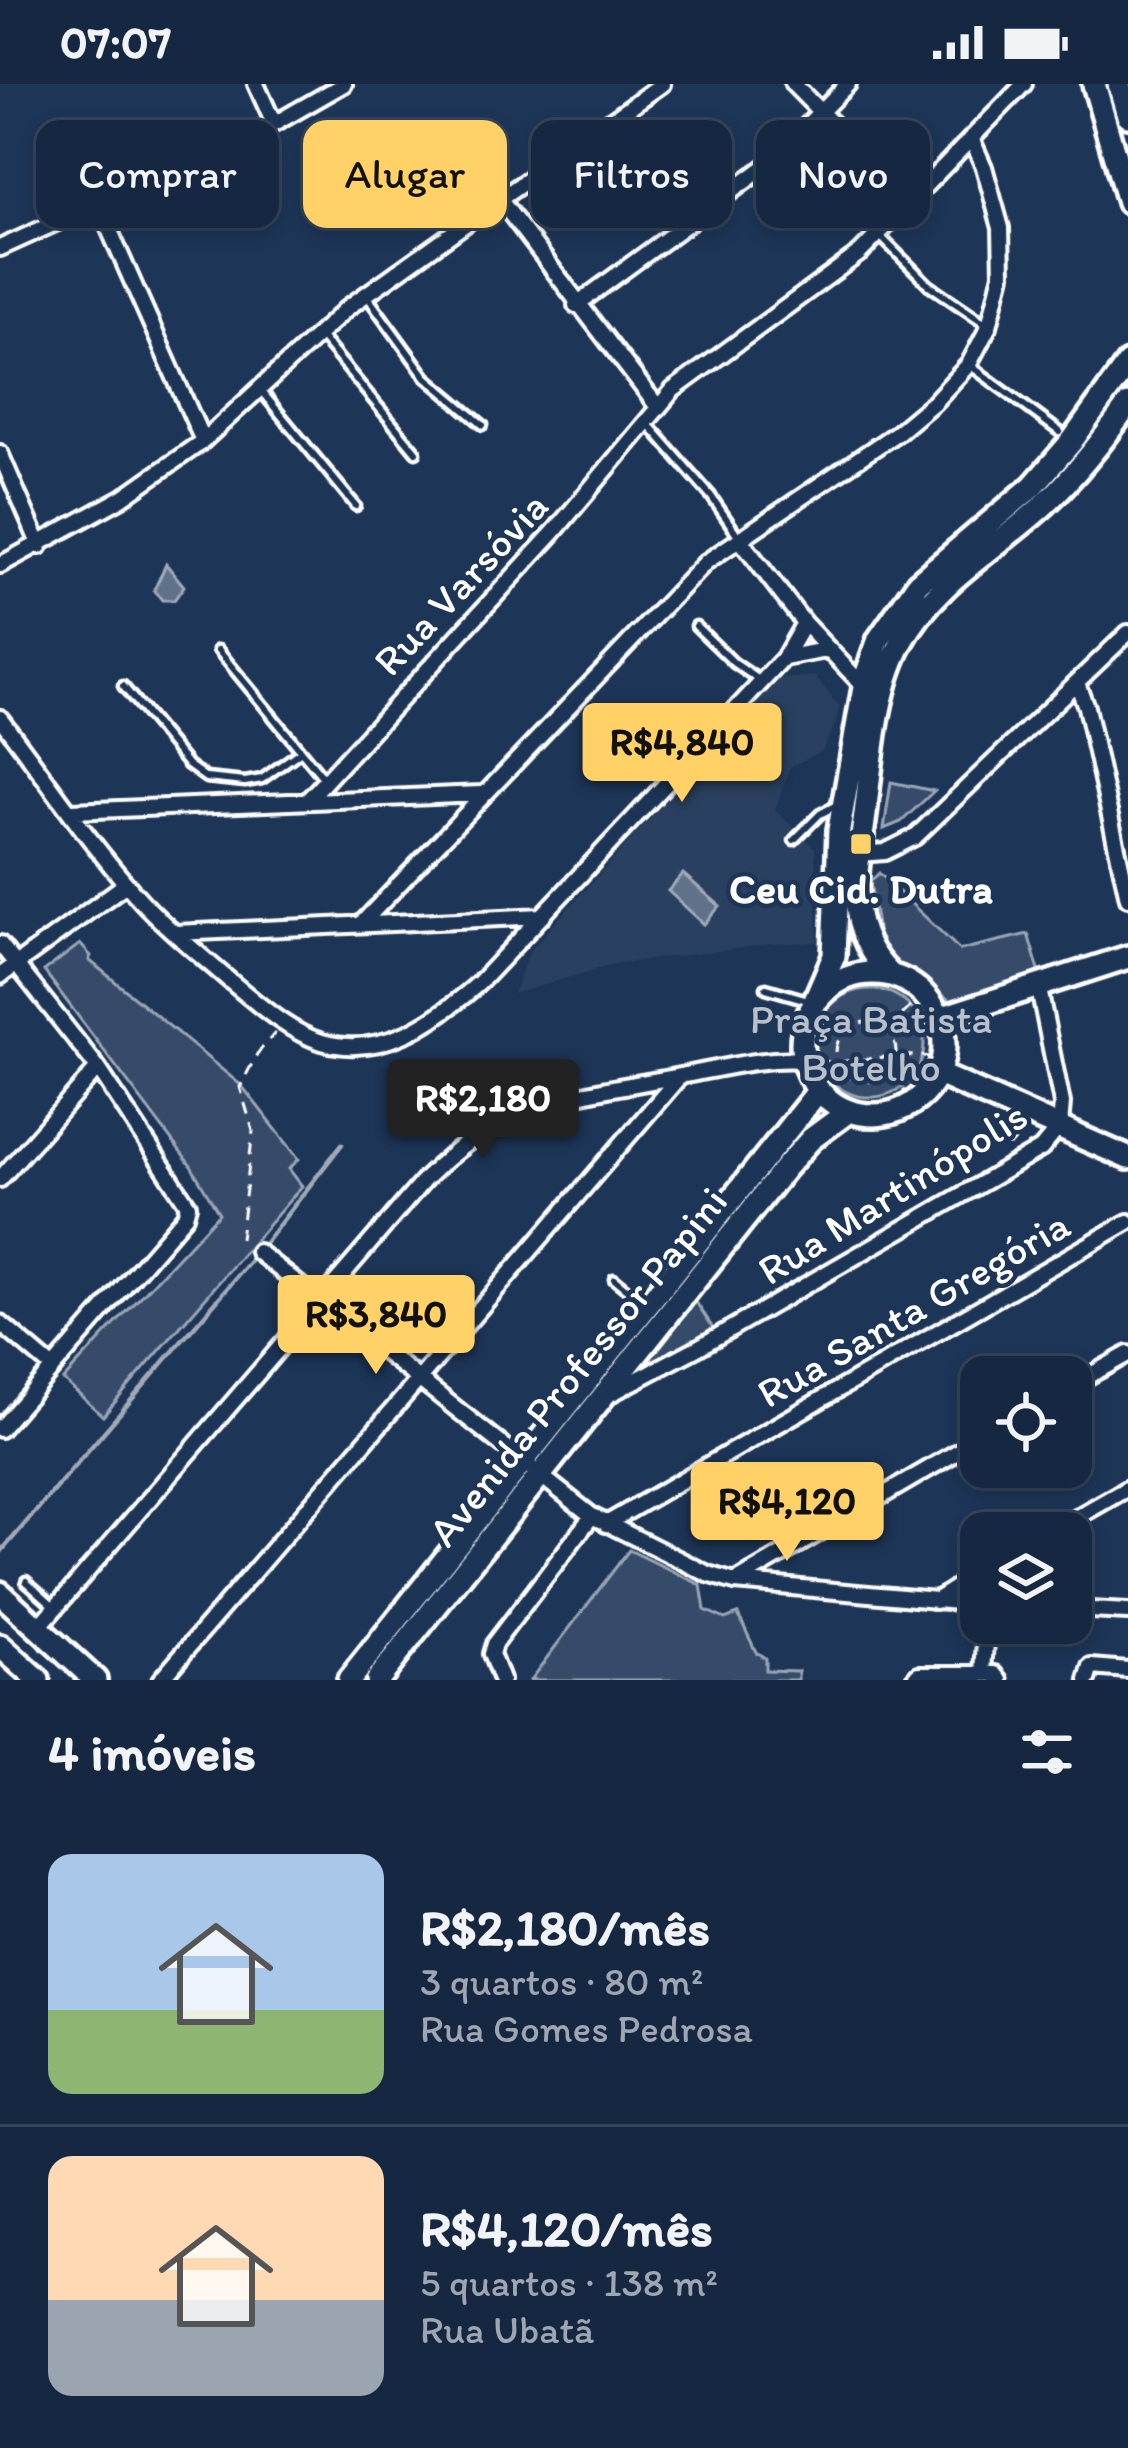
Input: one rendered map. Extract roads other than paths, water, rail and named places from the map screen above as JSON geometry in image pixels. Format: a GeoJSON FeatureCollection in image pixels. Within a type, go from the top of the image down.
{"type":"FeatureCollection","features":[{"type":"Feature","properties":{"kind":"main road"},"geometry":{"type":"LineString","coordinates":[[1094,84],[1128,202]]}},
{"type":"Feature","properties":{"kind":"main road"},"geometry":{"type":"LineString","coordinates":[[1119,84],[1128,115]]}},
{"type":"Feature","properties":{"kind":"main road"},"geometry":{"type":"LineString","coordinates":[[1128,363],[1072,441],[1033,485],[933,568],[899,604],[879,639],[873,694],[859,854],[861,934],[890,974],[924,994],[940,1018],[945,1046],[940,1066],[915,1100],[901,1109],[875,1115],[844,1108],[818,1090],[803,1060],[801,1040],[834,956],[835,866],[844,802],[873,694],[933,599],[1048,501],[1128,405]]}},
{"type":"Feature","properties":{"kind":"main road"},"geometry":{"type":"LineString","coordinates":[[940,1018],[1128,957]]}},
{"type":"Feature","properties":{"kind":"main road"},"geometry":{"type":"LineString","coordinates":[[812,1008],[829,987],[848,977],[890,974]]}},
{"type":"Feature","properties":{"kind":"main road"},"geometry":{"type":"LineString","coordinates":[[940,1066],[1023,1111],[1128,1158]]}},
{"type":"Feature","properties":{"kind":"main road","name":"Avenida Professor Papini"},"geometry":{"type":"LineString","coordinates":[[377,1680],[531,1469],[602,1398],[648,1306],[818,1090]]}},
{"type":"Feature","properties":{"kind":"main road","name":"Avenida Professor Papini"},"geometry":{"type":"LineString","coordinates":[[349,1680],[531,1469],[634,1340],[784,1168],[844,1108]]}},
{"type":"Feature","properties":{"kind":"main road"},"geometry":{"type":"LineString","coordinates":[[3,1601],[39,1627],[95,1680]]}},
{"type":"Feature","properties":{"kind":"main road"},"geometry":{"type":"LineString","coordinates":[[0,1646],[38,1680]]}},
{"type":"Feature","properties":{"kind":"street"},"geometry":{"type":"LineString","coordinates":[[256,84],[272,120]]}},
{"type":"Feature","properties":{"kind":"street"},"geometry":{"type":"LineString","coordinates":[[279,121],[344,84]]}},
{"type":"Feature","properties":{"kind":"street"},"geometry":{"type":"LineString","coordinates":[[793,84],[830,120]]}},
{"type":"Feature","properties":{"kind":"street"},"geometry":{"type":"LineString","coordinates":[[576,305],[770,163],[848,84]]}},
{"type":"Feature","properties":{"kind":"street","name":"Rua Varsóvia"},"geometry":{"type":"LineString","coordinates":[[930,181],[1024,84]]}},
{"type":"Feature","properties":{"kind":"street"},"geometry":{"type":"LineString","coordinates":[[507,195],[658,86]]}},
{"type":"Feature","properties":{"kind":"street"},"geometry":{"type":"LineString","coordinates":[[363,922],[706,562],[898,432],[969,364],[989,326],[1003,274],[1002,240],[985,166],[972,140]]}},
{"type":"Feature","properties":{"kind":"street"},"geometry":{"type":"LineString","coordinates":[[507,210],[657,406]]}},
{"type":"Feature","properties":{"kind":"street"},"geometry":{"type":"LineString","coordinates":[[0,248],[45,228]]}},
{"type":"Feature","properties":{"kind":"street"},"geometry":{"type":"LineString","coordinates":[[109,228],[203,441]]}},
{"type":"Feature","properties":{"kind":"street"},"geometry":{"type":"LineString","coordinates":[[0,565],[122,498],[203,441],[347,308],[461,228]]}},
{"type":"Feature","properties":{"kind":"street","name":"Rua Varsóvia"},"geometry":{"type":"LineString","coordinates":[[307,801],[554,532],[657,406],[844,266],[885,228]]}},
{"type":"Feature","properties":{"kind":"street"},"geometry":{"type":"LineString","coordinates":[[0,453],[40,546]]}},
{"type":"Feature","properties":{"kind":"street"},"geometry":{"type":"LineString","coordinates":[[741,541],[826,650],[873,694]]}},
{"type":"Feature","properties":{"kind":"street"},"geometry":{"type":"LineString","coordinates":[[0,718],[126,884],[175,933],[284,1022],[322,1042],[345,1045],[405,1036],[439,1018],[543,916],[762,682],[784,658],[804,623]]}},
{"type":"Feature","properties":{"kind":"street"},"geometry":{"type":"LineString","coordinates":[[859,854],[885,852],[915,837],[1128,633]]}},
{"type":"Feature","properties":{"kind":"street"},"geometry":{"type":"LineString","coordinates":[[784,658],[826,650]]}},
{"type":"Feature","properties":{"kind":"street"},"geometry":{"type":"LineString","coordinates":[[1077,683],[1128,898]]}},
{"type":"Feature","properties":{"kind":"street"},"geometry":{"type":"LineString","coordinates":[[72,811],[482,794]]}},
{"type":"Feature","properties":{"kind":"street"},"geometry":{"type":"LineString","coordinates":[[0,976],[126,884]]}},
{"type":"Feature","properties":{"kind":"street"},"geometry":{"type":"LineString","coordinates":[[175,933],[543,916]]}},
{"type":"Feature","properties":{"kind":"street"},"geometry":{"type":"LineString","coordinates":[[0,944],[98,1068],[187,1198],[187,1212],[0,1429]]}},
{"type":"Feature","properties":{"kind":"street","name":"Rua Martinópolis"},"geometry":{"type":"LineString","coordinates":[[602,1398],[699,1347],[1040,1149],[1060,1126],[1062,1103],[1039,988]]}},
{"type":"Feature","properties":{"kind":"street"},"geometry":{"type":"LineString","coordinates":[[39,1627],[425,1178],[479,1132],[521,1109],[573,1094],[762,1060],[803,1060]]}},
{"type":"Feature","properties":{"kind":"street"},"geometry":{"type":"LineString","coordinates":[[0,1179],[98,1068]]}},
{"type":"Feature","properties":{"kind":"street"},"geometry":{"type":"LineString","coordinates":[[160,1680],[680,1076]]}},
{"type":"Feature","properties":{"kind":"street","name":"Rua Santa Gregória"},"geometry":{"type":"LineString","coordinates":[[599,1520],[1128,1222]]}},
{"type":"Feature","properties":{"kind":"street"},"geometry":{"type":"LineString","coordinates":[[259,1252],[599,1520],[708,1574],[735,1582],[960,1602]]}},
{"type":"Feature","properties":{"kind":"street"},"geometry":{"type":"LineString","coordinates":[[0,1323],[53,1368]]}},
{"type":"Feature","properties":{"kind":"street"},"geometry":{"type":"LineString","coordinates":[[1092,1374],[1128,1354]]}},
{"type":"Feature","properties":{"kind":"street"},"geometry":{"type":"LineString","coordinates":[[735,1582],[960,1450]]}},
{"type":"Feature","properties":{"kind":"street"},"geometry":{"type":"LineString","coordinates":[[1086,1512],[1128,1488]]}},
{"type":"Feature","properties":{"kind":"street"},"geometry":{"type":"LineString","coordinates":[[501,1680],[491,1654],[494,1645],[599,1520]]}},
{"type":"Feature","properties":{"kind":"street"},"geometry":{"type":"LineString","coordinates":[[935,1600],[960,1585]]}},
{"type":"Feature","properties":{"kind":"street"},"geometry":{"type":"LineString","coordinates":[[1092,1610],[1128,1612]]}},
{"type":"Feature","properties":{"kind":"street"},"geometry":{"type":"LineString","coordinates":[[985,1674],[986,1644]]}},
{"type":"Feature","properties":{"kind":"street"},"geometry":{"type":"LineString","coordinates":[[1089,1674],[1128,1670]]}},
{"type":"Feature","properties":{"kind":"street"},"geometry":{"type":"LineString","coordinates":[[914,1680],[919,1674],[996,1674],[1001,1680]]}},
{"type":"Feature","properties":{"kind":"lane"},"geometry":{"type":"LineString","coordinates":[[879,234],[928,285],[989,326]]}},
{"type":"Feature","properties":{"kind":"lane"},"geometry":{"type":"LineString","coordinates":[[367,296],[426,377],[483,425]]}},
{"type":"Feature","properties":{"kind":"lane"},"geometry":{"type":"LineString","coordinates":[[319,334],[416,452]]}},
{"type":"Feature","properties":{"kind":"lane"},"geometry":{"type":"LineString","coordinates":[[969,364],[1060,432]]}},
{"type":"Feature","properties":{"kind":"lane"},"geometry":{"type":"LineString","coordinates":[[260,389],[356,506]]}},
{"type":"Feature","properties":{"kind":"lane"},"geometry":{"type":"LineString","coordinates":[[645,422],[711,496],[741,541]]}},
{"type":"Feature","properties":{"kind":"lane"},"geometry":{"type":"LineString","coordinates":[[697,626],[734,663],[762,682]]}},
{"type":"Feature","properties":{"kind":"lane"},"geometry":{"type":"LineString","coordinates":[[218,650],[325,780]]}},
{"type":"Feature","properties":{"kind":"lane"},"geometry":{"type":"LineString","coordinates":[[123,686],[188,765],[206,778],[262,779],[301,751]]}},
{"type":"Feature","properties":{"kind":"lane"},"geometry":{"type":"LineString","coordinates":[[794,840],[820,814],[844,802]]}},
{"type":"Feature","properties":{"kind":"lane"},"geometry":{"type":"LineString","coordinates":[[766,988],[812,1008]]}},
{"type":"Feature","properties":{"kind":"lane"},"geometry":{"type":"LineString","coordinates":[[1010,1139],[1023,1111]]}},
{"type":"Feature","properties":{"kind":"lane"},"geometry":{"type":"LineString","coordinates":[[614,1279],[648,1306]]}},
{"type":"Feature","properties":{"kind":"lane"},"geometry":{"type":"LineString","coordinates":[[26,1581],[56,1607]]}},
{"type":"Feature","properties":{"kind":"waterway"},"geometry":{"type":"LineString","coordinates":[[261,1248],[342,1144]]}},
{"type":"Feature","properties":{"kind":"waterway"},"geometry":{"type":"LineString","coordinates":[[0,1553],[254,1257]]}},
{"type":"Feature","properties":{"kind":"place","name":"Ceu Cid. Dutra"},"geometry":{"type":"Point","coordinates":[861,844]}},
{"type":"Feature","properties":{"kind":"park label","name":"Praça Batista Botelho"},"geometry":{"type":"Point","coordinates":[871,1042]}}]}
